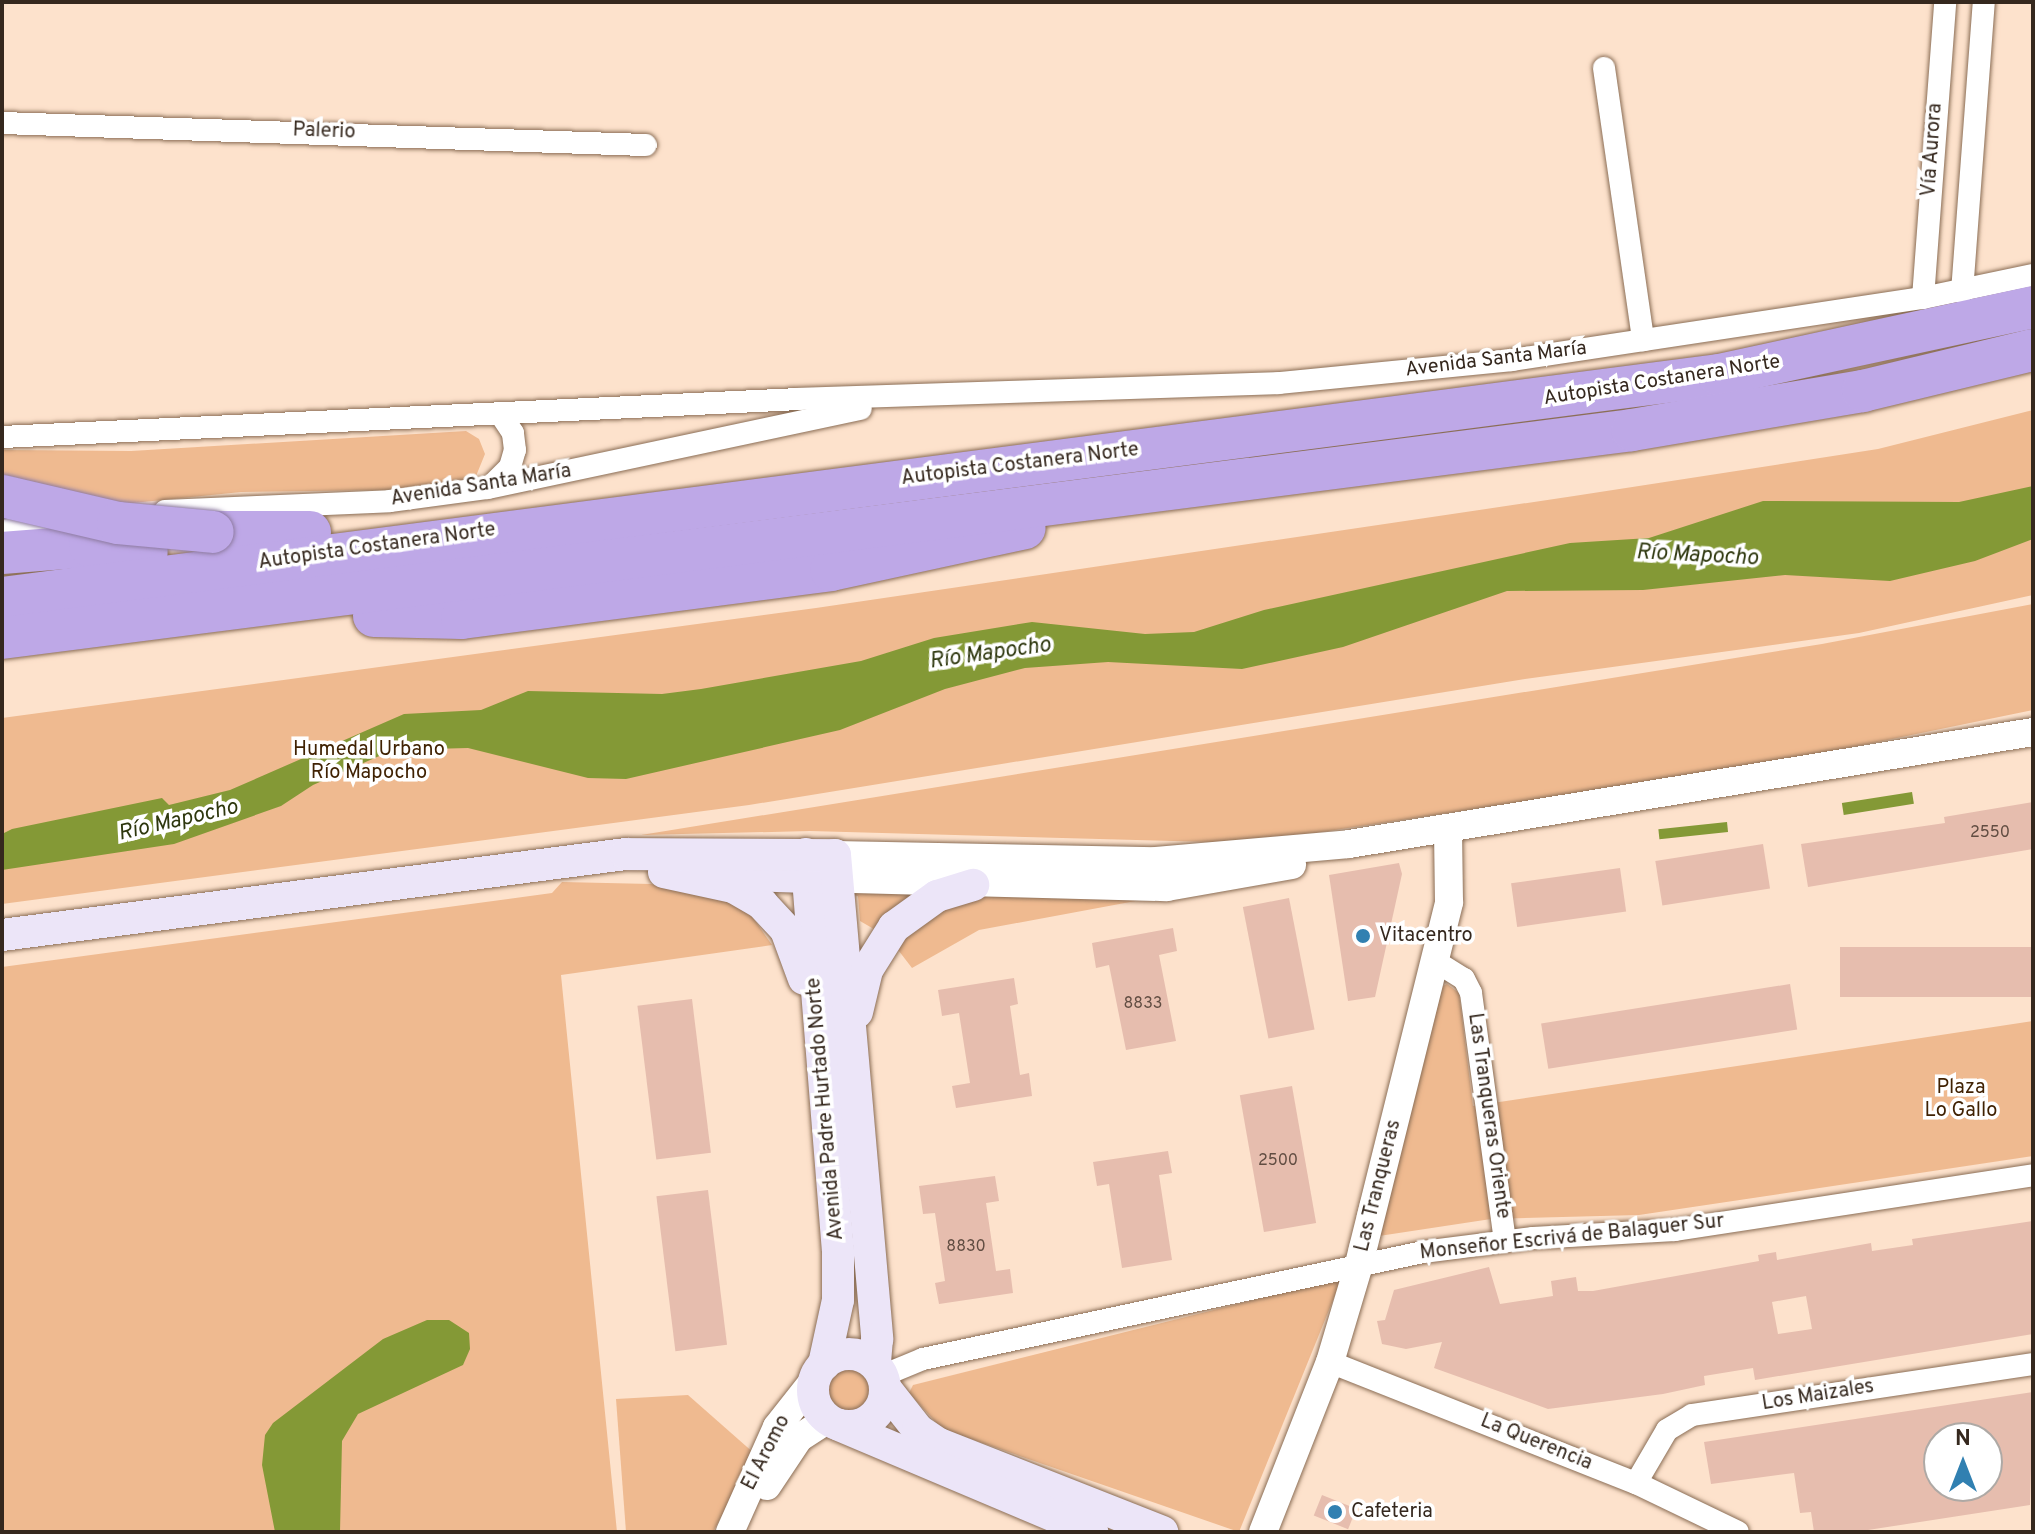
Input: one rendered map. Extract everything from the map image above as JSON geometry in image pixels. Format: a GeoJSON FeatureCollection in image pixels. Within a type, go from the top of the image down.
{"type":"FeatureCollection","features":[{"type":"Feature","properties":{"kind":"highway","name":"Autopista Costanera Norte"},"geometry":{"type":"LineString","coordinates":[[2,598],[459,536],[1719,375],[2033,307]]}},
{"type":"Feature","properties":{"kind":"highway","name":"Autopista Costanera Norte"},"geometry":{"type":"LineString","coordinates":[[2,638],[1750,413],[2033,350]]}},
{"type":"Feature","properties":{"kind":"highway"},"geometry":{"type":"LineString","coordinates":[[374,616],[462,618],[860,565],[1057,520],[1156,488]]}},
{"type":"Feature","properties":{"kind":"highway"},"geometry":{"type":"LineString","coordinates":[[2,496],[118,523],[213,532],[407,530],[459,536]]}},
{"type":"Feature","properties":{"kind":"highway"},"geometry":{"type":"LineString","coordinates":[[2,553],[90,546],[147,552]]}},
{"type":"Feature","properties":{"kind":"main road"},"geometry":{"type":"LineString","coordinates":[[2,935],[558,866],[626,854],[822,866]]}},
{"type":"Feature","properties":{"kind":"main road"},"geometry":{"type":"LineString","coordinates":[[558,866],[664,872],[822,866]]}},
{"type":"Feature","properties":{"kind":"main road","name":"Avenida Padre Hurtado Norte"},"geometry":{"type":"LineString","coordinates":[[819,1372],[838,1300],[838,1250],[820,1038],[822,866]]}},
{"type":"Feature","properties":{"kind":"main road","name":"Avenida Padre Hurtado Norte"},"geometry":{"type":"LineString","coordinates":[[822,866],[852,1059],[881,1376]]}},
{"type":"Feature","properties":{"kind":"main road"},"geometry":{"type":"LineString","coordinates":[[664,872],[733,887],[774,915],[795,947],[820,1038]]}},
{"type":"Feature","properties":{"kind":"main road"},"geometry":{"type":"LineString","coordinates":[[852,1059],[867,970],[882,941],[921,905],[973,885]]}},
{"type":"Feature","properties":{"kind":"main road"},"geometry":{"type":"LineString","coordinates":[[1092,1532],[834,1422],[818,1409],[819,1372],[855,1354],[881,1376],[918,1430],[939,1444],[1162,1532]]}},
{"type":"Feature","properties":{"kind":"main road"},"geometry":{"type":"LineString","coordinates":[[834,1422],[872,1418],[881,1376]]}},
{"type":"Feature","properties":{"kind":"street","name":"Vía Aurora"},"geometry":{"type":"LineString","coordinates":[[1923,298],[1945,2]]}},
{"type":"Feature","properties":{"kind":"street","name":"Vía Aurora"},"geometry":{"type":"LineString","coordinates":[[1962,292],[1984,2]]}},
{"type":"Feature","properties":{"kind":"street"},"geometry":{"type":"LineString","coordinates":[[1604,68],[1643,340]]}},
{"type":"Feature","properties":{"kind":"street","name":"Palerio"},"geometry":{"type":"LineString","coordinates":[[2,123],[646,145]]}},
{"type":"Feature","properties":{"kind":"street","name":"Avenida Santa María"},"geometry":{"type":"LineString","coordinates":[[2,437],[1279,383],[1465,365],[1643,340],[1962,292],[2033,275]]}},
{"type":"Feature","properties":{"kind":"street","name":"Avenida Santa María"},"geometry":{"type":"LineString","coordinates":[[2,531],[139,513],[390,501],[488,488],[806,418],[953,396]]}},
{"type":"Feature","properties":{"kind":"street"},"geometry":{"type":"LineString","coordinates":[[488,488],[504,476],[515,450],[513,433],[500,414]]}},
{"type":"Feature","properties":{"kind":"street"},"geometry":{"type":"LineString","coordinates":[[822,866],[1156,861],[1349,844],[2033,732]]}},
{"type":"Feature","properties":{"kind":"street","name":"Las Tranqueras"},"geometry":{"type":"LineString","coordinates":[[1263,1532],[1330,1362],[1358,1268],[1449,902],[1448,829]]}},
{"type":"Feature","properties":{"kind":"street"},"geometry":{"type":"LineString","coordinates":[[822,866],[973,885],[1167,887],[1306,863],[1349,844]]}},
{"type":"Feature","properties":{"kind":"street","name":"Las Tranqueras Oriente"},"geometry":{"type":"LineString","coordinates":[[1435,961],[1464,979],[1471,993],[1505,1242]]}},
{"type":"Feature","properties":{"kind":"street","name":"Monseñor Escrivá de Balaguer Sur"},"geometry":{"type":"LineString","coordinates":[[881,1376],[923,1359],[1358,1268],[1505,1242],[1675,1230],[2033,1175]]}},
{"type":"Feature","properties":{"kind":"street","name":"La Querencia"},"geometry":{"type":"LineString","coordinates":[[1330,1362],[1636,1483],[1738,1532]]}},
{"type":"Feature","properties":{"kind":"street","name":"Los Maizales"},"geometry":{"type":"LineString","coordinates":[[1636,1483],[1667,1430],[1692,1415],[2033,1364]]}},
{"type":"Feature","properties":{"kind":"street","name":"El Aromo"},"geometry":{"type":"LineString","coordinates":[[732,1532],[777,1427],[819,1372]]}},
{"type":"Feature","properties":{"kind":"street","name":"El Aromo"},"geometry":{"type":"LineString","coordinates":[[732,1532],[790,1448],[834,1422]]}},
{"type":"Feature","properties":{"kind":"green space","name":"Humedal Urbano Río Mapocho"},"geometry":{"type":"Polygon","coordinates":[[[2033,410],[2033,595],[1859,633],[1525,679],[749,805],[2,904],[2,718],[816,608],[1574,496],[1878,449],[2033,410]]]}},
{"type":"Feature","properties":{"kind":"green space"},"geometry":{"type":"Polygon","coordinates":[[[466,431],[479,439],[485,454],[476,476],[462,483],[385,490],[241,492],[123,504],[2,474],[2,450],[131,451],[466,431]]]}},
{"type":"Feature","properties":{"kind":"green space"},"geometry":{"type":"Polygon","coordinates":[[[2033,604],[2033,710],[1766,765],[1248,843],[810,831],[641,835],[1822,644],[2033,604]]]}},
{"type":"Feature","properties":{"kind":"green space"},"geometry":{"type":"Polygon","coordinates":[[[562,882],[651,884],[720,898],[749,912],[772,945],[561,975],[617,1532],[2,1532],[2,967],[552,893],[562,882]]]}},
{"type":"Feature","properties":{"kind":"green space"},"geometry":{"type":"Polygon","coordinates":[[[856,882],[924,885],[879,932],[860,921],[858,896],[853,895],[856,882]]]}},
{"type":"Feature","properties":{"kind":"green space"},"geometry":{"type":"Polygon","coordinates":[[[1184,892],[979,930],[912,968],[892,942],[958,893],[1184,892]]]}},
{"type":"Feature","properties":{"kind":"green space","name":"Plaza Lo Gallo"},"geometry":{"type":"Polygon","coordinates":[[[1447,984],[1459,993],[1473,1106],[2033,1021],[2033,1156],[1639,1215],[1491,1219],[1379,1236],[1441,987],[1447,984]]]}},
{"type":"Feature","properties":{"kind":"green space"},"geometry":{"type":"Polygon","coordinates":[[[1342,1278],[1239,1532],[942,1429],[909,1393],[913,1385],[1342,1278]]]}},
{"type":"Feature","properties":{"kind":"green space"},"geometry":{"type":"Polygon","coordinates":[[[849,1368],[865,1375],[872,1391],[865,1407],[849,1414],[833,1407],[826,1391],[833,1375],[849,1368]]]}},
{"type":"Feature","properties":{"kind":"green space"},"geometry":{"type":"Polygon","coordinates":[[[688,1395],[755,1454],[713,1532],[626,1532],[616,1399],[688,1395]]]}},
{"type":"Feature","properties":{"kind":"water","name":"Río Mapocho"},"geometry":{"type":"Polygon","coordinates":[[[2033,486],[2033,539],[1975,561],[1890,581],[1785,575],[1643,590],[1507,591],[1343,647],[1242,669],[1108,662],[1025,668],[945,689],[840,730],[626,779],[588,778],[468,748],[393,750],[313,785],[281,806],[174,844],[2,870],[2,834],[12,829],[162,798],[169,805],[230,790],[404,714],[481,710],[528,691],[662,694],[701,689],[861,661],[934,638],[1032,622],[1145,634],[1194,632],[1264,610],[1570,543],[1649,538],[1763,501],[1959,502],[2033,486]]]}},
{"type":"Feature","properties":{"kind":"water"},"geometry":{"type":"Polygon","coordinates":[[[1912,792],[1914,804],[1844,815],[1842,803],[1912,792]]]}},
{"type":"Feature","properties":{"kind":"water"},"geometry":{"type":"Polygon","coordinates":[[[1727,822],[1728,832],[1659,839],[1658,829],[1727,822]]]}},
{"type":"Feature","properties":{"kind":"water"},"geometry":{"type":"Polygon","coordinates":[[[427,1320],[449,1320],[469,1333],[470,1349],[463,1365],[358,1414],[342,1441],[340,1532],[275,1532],[262,1465],[265,1435],[273,1423],[383,1339],[427,1320]]]}},
{"type":"Feature","properties":{"kind":"building"},"geometry":{"type":"Polygon","coordinates":[[[2033,802],[2033,849],[1808,887],[1801,844],[1945,823],[1944,817],[2033,802]]]}},
{"type":"Feature","properties":{"kind":"building"},"geometry":{"type":"Polygon","coordinates":[[[1763,844],[1770,888],[1662,905],[1655,861],[1763,844]]]}},
{"type":"Feature","properties":{"kind":"building","name":"Vitacentro"},"geometry":{"type":"Polygon","coordinates":[[[1399,863],[1402,874],[1375,997],[1348,1001],[1329,875],[1399,863]]]}},
{"type":"Feature","properties":{"kind":"building"},"geometry":{"type":"Polygon","coordinates":[[[1620,868],[1626,912],[1517,927],[1511,883],[1620,868]]]}},
{"type":"Feature","properties":{"kind":"building"},"geometry":{"type":"Polygon","coordinates":[[[1289,898],[1315,1030],[1268,1039],[1243,907],[1289,898]]]}},
{"type":"Feature","properties":{"kind":"building"},"geometry":{"type":"Polygon","coordinates":[[[1173,928],[1177,951],[1159,955],[1176,1041],[1126,1050],[1109,965],[1096,968],[1092,943],[1173,928]]]}},
{"type":"Feature","properties":{"kind":"building"},"geometry":{"type":"Polygon","coordinates":[[[1840,947],[2033,947],[2033,997],[1840,997],[1840,947]]]}},
{"type":"Feature","properties":{"kind":"building"},"geometry":{"type":"Polygon","coordinates":[[[1014,978],[1018,1004],[1010,1006],[1020,1075],[1029,1073],[1032,1096],[956,1108],[952,1086],[970,1083],[959,1013],[942,1016],[938,990],[1014,978]]]}},
{"type":"Feature","properties":{"kind":"building"},"geometry":{"type":"Polygon","coordinates":[[[1790,984],[1797,1029],[1548,1069],[1541,1023],[1790,984]]]}},
{"type":"Feature","properties":{"kind":"building"},"geometry":{"type":"Polygon","coordinates":[[[692,999],[711,1153],[656,1160],[637,1006],[692,999]]]}},
{"type":"Feature","properties":{"kind":"building"},"geometry":{"type":"Polygon","coordinates":[[[1292,1086],[1316,1223],[1264,1232],[1240,1095],[1292,1086]]]}},
{"type":"Feature","properties":{"kind":"building"},"geometry":{"type":"Polygon","coordinates":[[[1168,1151],[1172,1173],[1159,1175],[1172,1260],[1122,1268],[1109,1184],[1097,1186],[1093,1162],[1168,1151]]]}},
{"type":"Feature","properties":{"kind":"building"},"geometry":{"type":"Polygon","coordinates":[[[995,1176],[999,1201],[986,1203],[996,1271],[1010,1269],[1013,1293],[939,1304],[935,1283],[945,1281],[935,1213],[923,1214],[919,1186],[995,1176]]]}},
{"type":"Feature","properties":{"kind":"building"},"geometry":{"type":"Polygon","coordinates":[[[708,1190],[727,1345],[675,1351],[656,1196],[708,1190]]]}},
{"type":"Feature","properties":{"kind":"building"},"geometry":{"type":"Polygon","coordinates":[[[2033,1221],[2033,1334],[1755,1380],[1753,1368],[1704,1376],[1705,1385],[1663,1394],[1548,1409],[1434,1368],[1442,1342],[1406,1349],[1382,1344],[1377,1321],[1385,1320],[1394,1290],[1489,1267],[1500,1304],[1553,1296],[1551,1281],[1576,1277],[1578,1291],[1593,1291],[1759,1261],[1758,1255],[1776,1252],[1777,1260],[1871,1243],[1872,1251],[1913,1245],[1912,1239],[2033,1221]],[[1806,1296],[1772,1302],[1778,1334],[1812,1329],[1806,1296]]]}},
{"type":"Feature","properties":{"kind":"building"},"geometry":{"type":"Polygon","coordinates":[[[2033,1392],[2030,1505],[1855,1532],[1814,1532],[1811,1512],[1800,1513],[1794,1473],[1711,1484],[1704,1442],[2033,1392]]]}},
{"type":"Feature","properties":{"kind":"building","name":"Cafeteria"},"geometry":{"type":"Polygon","coordinates":[[[1322,1495],[1356,1509],[1348,1529],[1314,1515],[1322,1495]]]}},
{"type":"Feature","properties":{"kind":"place","name":"Vitacentro"},"geometry":{"type":"Point","coordinates":[1363,936]}},
{"type":"Feature","properties":{"kind":"place","name":"Cafeteria"},"geometry":{"type":"Point","coordinates":[1335,1512]}}]}
